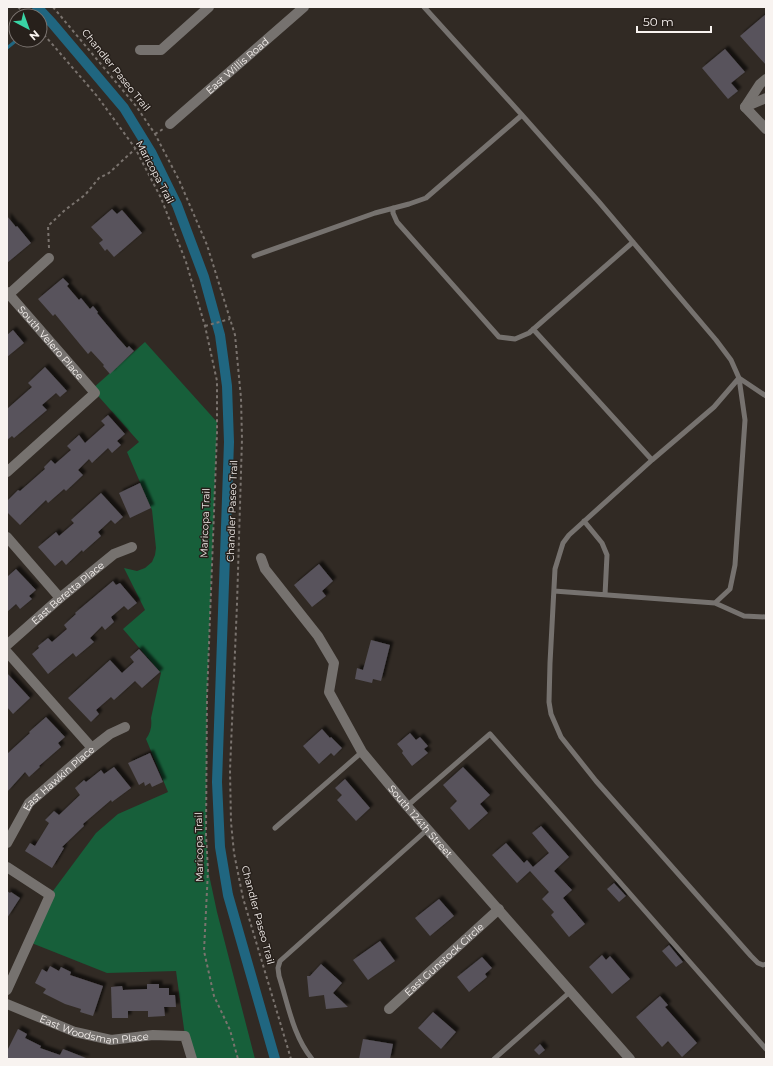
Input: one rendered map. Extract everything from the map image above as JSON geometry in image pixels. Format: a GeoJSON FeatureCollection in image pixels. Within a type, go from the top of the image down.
{"type":"FeatureCollection","features":[{"type":"Feature","properties":{"kind":"street"},"geometry":{"type":"LineString","coordinates":[[140,50],[161,50],[209,7]]}},
{"type":"Feature","properties":{"kind":"street","name":"East Willis Road"},"geometry":{"type":"LineString","coordinates":[[170,124],[304,7]]}},
{"type":"Feature","properties":{"kind":"street"},"geometry":{"type":"LineString","coordinates":[[745,107],[760,84],[766,79]]}},
{"type":"Feature","properties":{"kind":"street"},"geometry":{"type":"LineString","coordinates":[[745,107],[766,98]]}},
{"type":"Feature","properties":{"kind":"street"},"geometry":{"type":"LineString","coordinates":[[745,107],[766,129]]}},
{"type":"Feature","properties":{"kind":"street"},"geometry":{"type":"LineString","coordinates":[[8,294],[49,258]]}},
{"type":"Feature","properties":{"kind":"street","name":"South Velero Place"},"geometry":{"type":"LineString","coordinates":[[7,472],[95,393],[8,294]]}},
{"type":"Feature","properties":{"kind":"street"},"geometry":{"type":"LineString","coordinates":[[7,537],[60,598]]}},
{"type":"Feature","properties":{"kind":"street","name":"East Beretta Place"},"geometry":{"type":"LineString","coordinates":[[7,644],[114,554],[132,547]]}},
{"type":"Feature","properties":{"kind":"street","name":"South 124th Street"},"geometry":{"type":"LineString","coordinates":[[261,558],[265,569],[318,636],[334,663],[329,692],[362,752],[407,806],[630,1059]]}},
{"type":"Feature","properties":{"kind":"street"},"geometry":{"type":"LineString","coordinates":[[7,652],[92,748]]}},
{"type":"Feature","properties":{"kind":"street","name":"East Hawkin Place"},"geometry":{"type":"LineString","coordinates":[[7,843],[29,803],[92,748],[110,734],[125,727]]}},
{"type":"Feature","properties":{"kind":"street"},"geometry":{"type":"LineString","coordinates":[[7,867],[50,894],[7,990]]}},
{"type":"Feature","properties":{"kind":"street","name":"East Gunstock Circle"},"geometry":{"type":"LineString","coordinates":[[389,1009],[499,909]]}},
{"type":"Feature","properties":{"kind":"street","name":"East Woodsman Place"},"geometry":{"type":"LineString","coordinates":[[7,1004],[75,1032],[111,1040],[153,1035],[185,1036],[192,1059]]}},
{"type":"Feature","properties":{"kind":"lane"},"geometry":{"type":"LineString","coordinates":[[424,7],[522,115],[633,242],[716,340],[731,360],[739,378],[745,420],[736,565],[730,589],[715,603]]}},
{"type":"Feature","properties":{"kind":"lane"},"geometry":{"type":"LineString","coordinates":[[254,256],[375,212],[409,204],[426,198],[522,115]]}},
{"type":"Feature","properties":{"kind":"lane"},"geometry":{"type":"LineString","coordinates":[[393,208],[393,213],[397,222],[499,338],[515,339],[529,333],[633,242]]}},
{"type":"Feature","properties":{"kind":"lane"},"geometry":{"type":"LineString","coordinates":[[533,329],[652,460]]}},
{"type":"Feature","properties":{"kind":"lane"},"geometry":{"type":"LineString","coordinates":[[739,378],[766,396]]}},
{"type":"Feature","properties":{"kind":"lane"},"geometry":{"type":"LineString","coordinates":[[739,378],[714,407],[584,521],[563,543],[555,568],[549,702],[551,714],[561,737],[596,781],[751,956],[758,963],[763,965],[766,964]]}},
{"type":"Feature","properties":{"kind":"lane"},"geometry":{"type":"LineString","coordinates":[[584,521],[602,543],[607,555],[605,595]]}},
{"type":"Feature","properties":{"kind":"lane"},"geometry":{"type":"LineString","coordinates":[[554,591],[715,603],[744,616],[766,617]]}},
{"type":"Feature","properties":{"kind":"lane"},"geometry":{"type":"LineString","coordinates":[[407,806],[490,734],[766,1049]]}},
{"type":"Feature","properties":{"kind":"lane"},"geometry":{"type":"LineString","coordinates":[[275,828],[362,752]]}},
{"type":"Feature","properties":{"kind":"lane"},"geometry":{"type":"LineString","coordinates":[[312,1059],[300,1042],[295,1028],[279,976],[278,968],[280,961],[428,829]]}},
{"type":"Feature","properties":{"kind":"lane"},"geometry":{"type":"LineString","coordinates":[[494,1059],[571,991]]}},
{"type":"Feature","properties":{"kind":"path","name":"Chandler Paseo Trail"},"geometry":{"type":"LineString","coordinates":[[53,7],[136,106],[155,134],[179,180],[207,246],[235,334],[241,398],[242,439],[230,770],[232,830],[234,853],[243,898],[291,1059]]}},
{"type":"Feature","properties":{"kind":"path","name":"Maricopa Trail"},"geometry":{"type":"LineString","coordinates":[[48,39],[97,96],[136,149],[161,198],[186,262],[205,326],[217,381],[217,432],[207,697],[206,835],[208,870],[204,951],[214,996],[230,1030],[238,1059]]}},
{"type":"Feature","properties":{"kind":"path"},"geometry":{"type":"LineString","coordinates":[[49,258],[48,226],[65,210],[85,195],[99,178],[109,173],[136,149]]}},
{"type":"Feature","properties":{"kind":"path"},"geometry":{"type":"LineString","coordinates":[[205,326],[230,319]]}},
{"type":"Feature","properties":{"kind":"green space"},"geometry":{"type":"Polygon","coordinates":[[[145,342],[217,422],[207,697],[206,835],[208,870],[217,912],[255,1059],[192,1059],[185,1036],[176,971],[107,973],[29,942],[50,895],[96,833],[118,814],[168,792],[146,739],[151,729],[151,718],[161,673],[123,629],[145,610],[124,568],[137,571],[145,568],[152,562],[156,548],[152,510],[127,452],[139,442],[92,389],[145,342]]]}},
{"type":"Feature","properties":{"kind":"building"},"geometry":{"type":"Polygon","coordinates":[[[766,14],[766,65],[740,36],[766,14]]]}},
{"type":"Feature","properties":{"kind":"building"},"geometry":{"type":"Polygon","coordinates":[[[725,49],[745,72],[731,83],[738,91],[728,99],[702,68],[725,49]]]}},
{"type":"Feature","properties":{"kind":"building"},"geometry":{"type":"Polygon","coordinates":[[[112,209],[117,214],[122,210],[142,233],[114,257],[107,249],[105,251],[99,243],[103,240],[91,227],[112,209]]]}},
{"type":"Feature","properties":{"kind":"building"},"geometry":{"type":"Polygon","coordinates":[[[7,216],[31,243],[7,263],[7,216]]]}},
{"type":"Feature","properties":{"kind":"building"},"geometry":{"type":"Polygon","coordinates":[[[63,278],[69,284],[67,286],[79,300],[81,298],[90,309],[93,306],[98,312],[97,313],[127,348],[129,346],[134,351],[110,374],[91,351],[88,354],[55,314],[53,316],[38,299],[63,278]]]}},
{"type":"Feature","properties":{"kind":"building"},"geometry":{"type":"Polygon","coordinates":[[[13,330],[24,343],[7,357],[7,335],[13,330]]]}},
{"type":"Feature","properties":{"kind":"building"},"geometry":{"type":"Polygon","coordinates":[[[45,367],[67,391],[60,397],[56,393],[42,405],[47,410],[14,438],[12,436],[7,440],[7,409],[32,387],[28,383],[45,367]]]}},
{"type":"Feature","properties":{"kind":"building"},"geometry":{"type":"Polygon","coordinates":[[[108,415],[125,434],[117,441],[121,445],[112,453],[108,448],[92,463],[89,459],[78,470],[83,475],[66,491],[64,489],[48,503],[46,500],[20,525],[7,512],[7,501],[18,490],[20,491],[45,469],[44,467],[51,460],[55,464],[71,450],[67,446],[79,435],[85,443],[105,425],[101,421],[108,415]]]}},
{"type":"Feature","properties":{"kind":"building"},"geometry":{"type":"Polygon","coordinates":[[[140,483],[151,508],[130,518],[119,493],[140,483]]]}},
{"type":"Feature","properties":{"kind":"building"},"geometry":{"type":"Polygon","coordinates":[[[101,493],[123,517],[115,524],[111,520],[98,532],[101,536],[83,552],[82,550],[66,565],[62,560],[55,566],[38,547],[56,532],[59,536],[74,523],[71,520],[101,493]]]}},
{"type":"Feature","properties":{"kind":"building"},"geometry":{"type":"Polygon","coordinates":[[[319,564],[333,581],[322,591],[326,596],[312,607],[294,585],[319,564]]]}},
{"type":"Feature","properties":{"kind":"building"},"geometry":{"type":"Polygon","coordinates":[[[16,569],[36,590],[29,596],[32,599],[20,609],[16,604],[7,612],[7,577],[16,569]]]}},
{"type":"Feature","properties":{"kind":"building"},"geometry":{"type":"Polygon","coordinates":[[[113,581],[116,585],[120,583],[137,603],[128,610],[124,606],[111,617],[114,622],[105,630],[102,626],[90,638],[94,642],[76,657],[73,653],[48,674],[32,654],[39,648],[38,646],[48,638],[52,642],[67,629],[64,625],[76,614],[75,613],[113,581]]]}},
{"type":"Feature","properties":{"kind":"building"},"geometry":{"type":"Polygon","coordinates":[[[371,640],[390,645],[381,681],[373,679],[372,683],[355,679],[357,668],[363,670],[371,640]]]}},
{"type":"Feature","properties":{"kind":"building"},"geometry":{"type":"Polygon","coordinates":[[[139,649],[160,672],[142,688],[135,681],[114,700],[111,697],[96,710],[99,714],[91,722],[68,698],[110,660],[122,673],[134,662],[130,657],[139,649]]]}},
{"type":"Feature","properties":{"kind":"building"},"geometry":{"type":"Polygon","coordinates":[[[7,673],[30,698],[13,714],[7,707],[7,673]]]}},
{"type":"Feature","properties":{"kind":"building"},"geometry":{"type":"Polygon","coordinates":[[[46,717],[65,737],[58,743],[61,747],[29,777],[25,772],[7,792],[7,754],[46,717]]]}},
{"type":"Feature","properties":{"kind":"building"},"geometry":{"type":"Polygon","coordinates":[[[322,729],[342,748],[334,756],[331,753],[319,764],[303,746],[322,729]]]}},
{"type":"Feature","properties":{"kind":"building"},"geometry":{"type":"Polygon","coordinates":[[[410,733],[416,740],[420,737],[428,746],[424,749],[428,753],[412,766],[397,744],[410,733]]]}},
{"type":"Feature","properties":{"kind":"building"},"geometry":{"type":"Polygon","coordinates":[[[150,753],[163,782],[152,787],[150,783],[145,786],[144,782],[139,785],[128,763],[150,753]]]}},
{"type":"Feature","properties":{"kind":"building"},"geometry":{"type":"Polygon","coordinates":[[[114,767],[131,788],[112,802],[111,800],[83,824],[84,826],[62,847],[64,848],[52,868],[25,851],[30,843],[35,846],[49,823],[45,820],[54,811],[59,815],[80,795],[75,788],[84,780],[86,782],[101,770],[104,774],[114,767]]]}},
{"type":"Feature","properties":{"kind":"building"},"geometry":{"type":"Polygon","coordinates":[[[463,767],[490,795],[480,804],[488,813],[469,830],[450,808],[457,801],[443,785],[463,767]]]}},
{"type":"Feature","properties":{"kind":"building"},"geometry":{"type":"Polygon","coordinates":[[[345,779],[370,808],[356,821],[337,800],[342,795],[335,788],[345,779]]]}},
{"type":"Feature","properties":{"kind":"building"},"geometry":{"type":"Polygon","coordinates":[[[541,826],[569,857],[554,871],[572,890],[563,898],[585,924],[569,937],[551,915],[554,912],[542,899],[549,892],[530,871],[517,883],[492,855],[506,843],[524,863],[527,860],[533,867],[549,853],[532,833],[541,826]]]}},
{"type":"Feature","properties":{"kind":"building"},"geometry":{"type":"Polygon","coordinates":[[[614,883],[626,896],[619,902],[607,889],[614,883]]]}},
{"type":"Feature","properties":{"kind":"building"},"geometry":{"type":"Polygon","coordinates":[[[7,891],[20,898],[7,918],[7,891]]]}},
{"type":"Feature","properties":{"kind":"building"},"geometry":{"type":"Polygon","coordinates":[[[439,899],[454,916],[430,936],[415,918],[439,899]]]}},
{"type":"Feature","properties":{"kind":"building"},"geometry":{"type":"Polygon","coordinates":[[[380,941],[395,961],[368,980],[353,960],[380,941]]]}},
{"type":"Feature","properties":{"kind":"building"},"geometry":{"type":"Polygon","coordinates":[[[669,945],[683,962],[676,967],[662,951],[669,945]]]}},
{"type":"Feature","properties":{"kind":"building"},"geometry":{"type":"Polygon","coordinates":[[[602,955],[606,960],[610,956],[630,979],[612,994],[589,967],[602,955]]]}},
{"type":"Feature","properties":{"kind":"building"},"geometry":{"type":"Polygon","coordinates":[[[482,957],[492,968],[485,974],[487,977],[469,992],[457,977],[482,957]]]}},
{"type":"Feature","properties":{"kind":"building"},"geometry":{"type":"Polygon","coordinates":[[[321,964],[342,983],[333,993],[348,1007],[326,1009],[324,995],[309,997],[307,976],[310,976],[321,964]]]}},
{"type":"Feature","properties":{"kind":"building"},"geometry":{"type":"Polygon","coordinates":[[[50,966],[59,971],[61,967],[71,972],[70,975],[103,986],[93,1016],[80,1012],[81,1009],[65,1004],[43,993],[46,989],[35,983],[42,969],[47,972],[50,966]]]}},
{"type":"Feature","properties":{"kind":"building"},"geometry":{"type":"Polygon","coordinates":[[[147,984],[159,984],[159,988],[169,988],[169,995],[175,995],[176,1007],[164,1007],[165,1016],[148,1017],[148,1011],[128,1011],[128,1018],[112,1018],[111,987],[122,986],[123,990],[147,989],[147,984]]]}},
{"type":"Feature","properties":{"kind":"building"},"geometry":{"type":"Polygon","coordinates":[[[660,996],[668,1005],[665,1007],[697,1043],[682,1057],[668,1041],[662,1047],[636,1017],[660,996]]]}},
{"type":"Feature","properties":{"kind":"building"},"geometry":{"type":"Polygon","coordinates":[[[433,1012],[456,1032],[441,1049],[418,1028],[433,1012]]]}},
{"type":"Feature","properties":{"kind":"building"},"geometry":{"type":"Polygon","coordinates":[[[18,1029],[27,1034],[25,1038],[41,1046],[40,1048],[60,1055],[63,1049],[86,1059],[7,1059],[7,1051],[18,1029]]]}},
{"type":"Feature","properties":{"kind":"building"},"geometry":{"type":"Polygon","coordinates":[[[363,1039],[393,1044],[390,1059],[359,1059],[363,1039]]]}},
{"type":"Feature","properties":{"kind":"building"},"geometry":{"type":"Polygon","coordinates":[[[540,1044],[545,1050],[539,1055],[534,1050],[540,1044]]]}},
{"type":"Feature","properties":{"kind":"waterway"},"geometry":{"type":"LineString","coordinates":[[37,7],[124,108],[151,152],[177,205],[204,277],[220,335],[227,386],[229,442],[217,782],[220,847],[228,895],[275,1059]]}}]}
